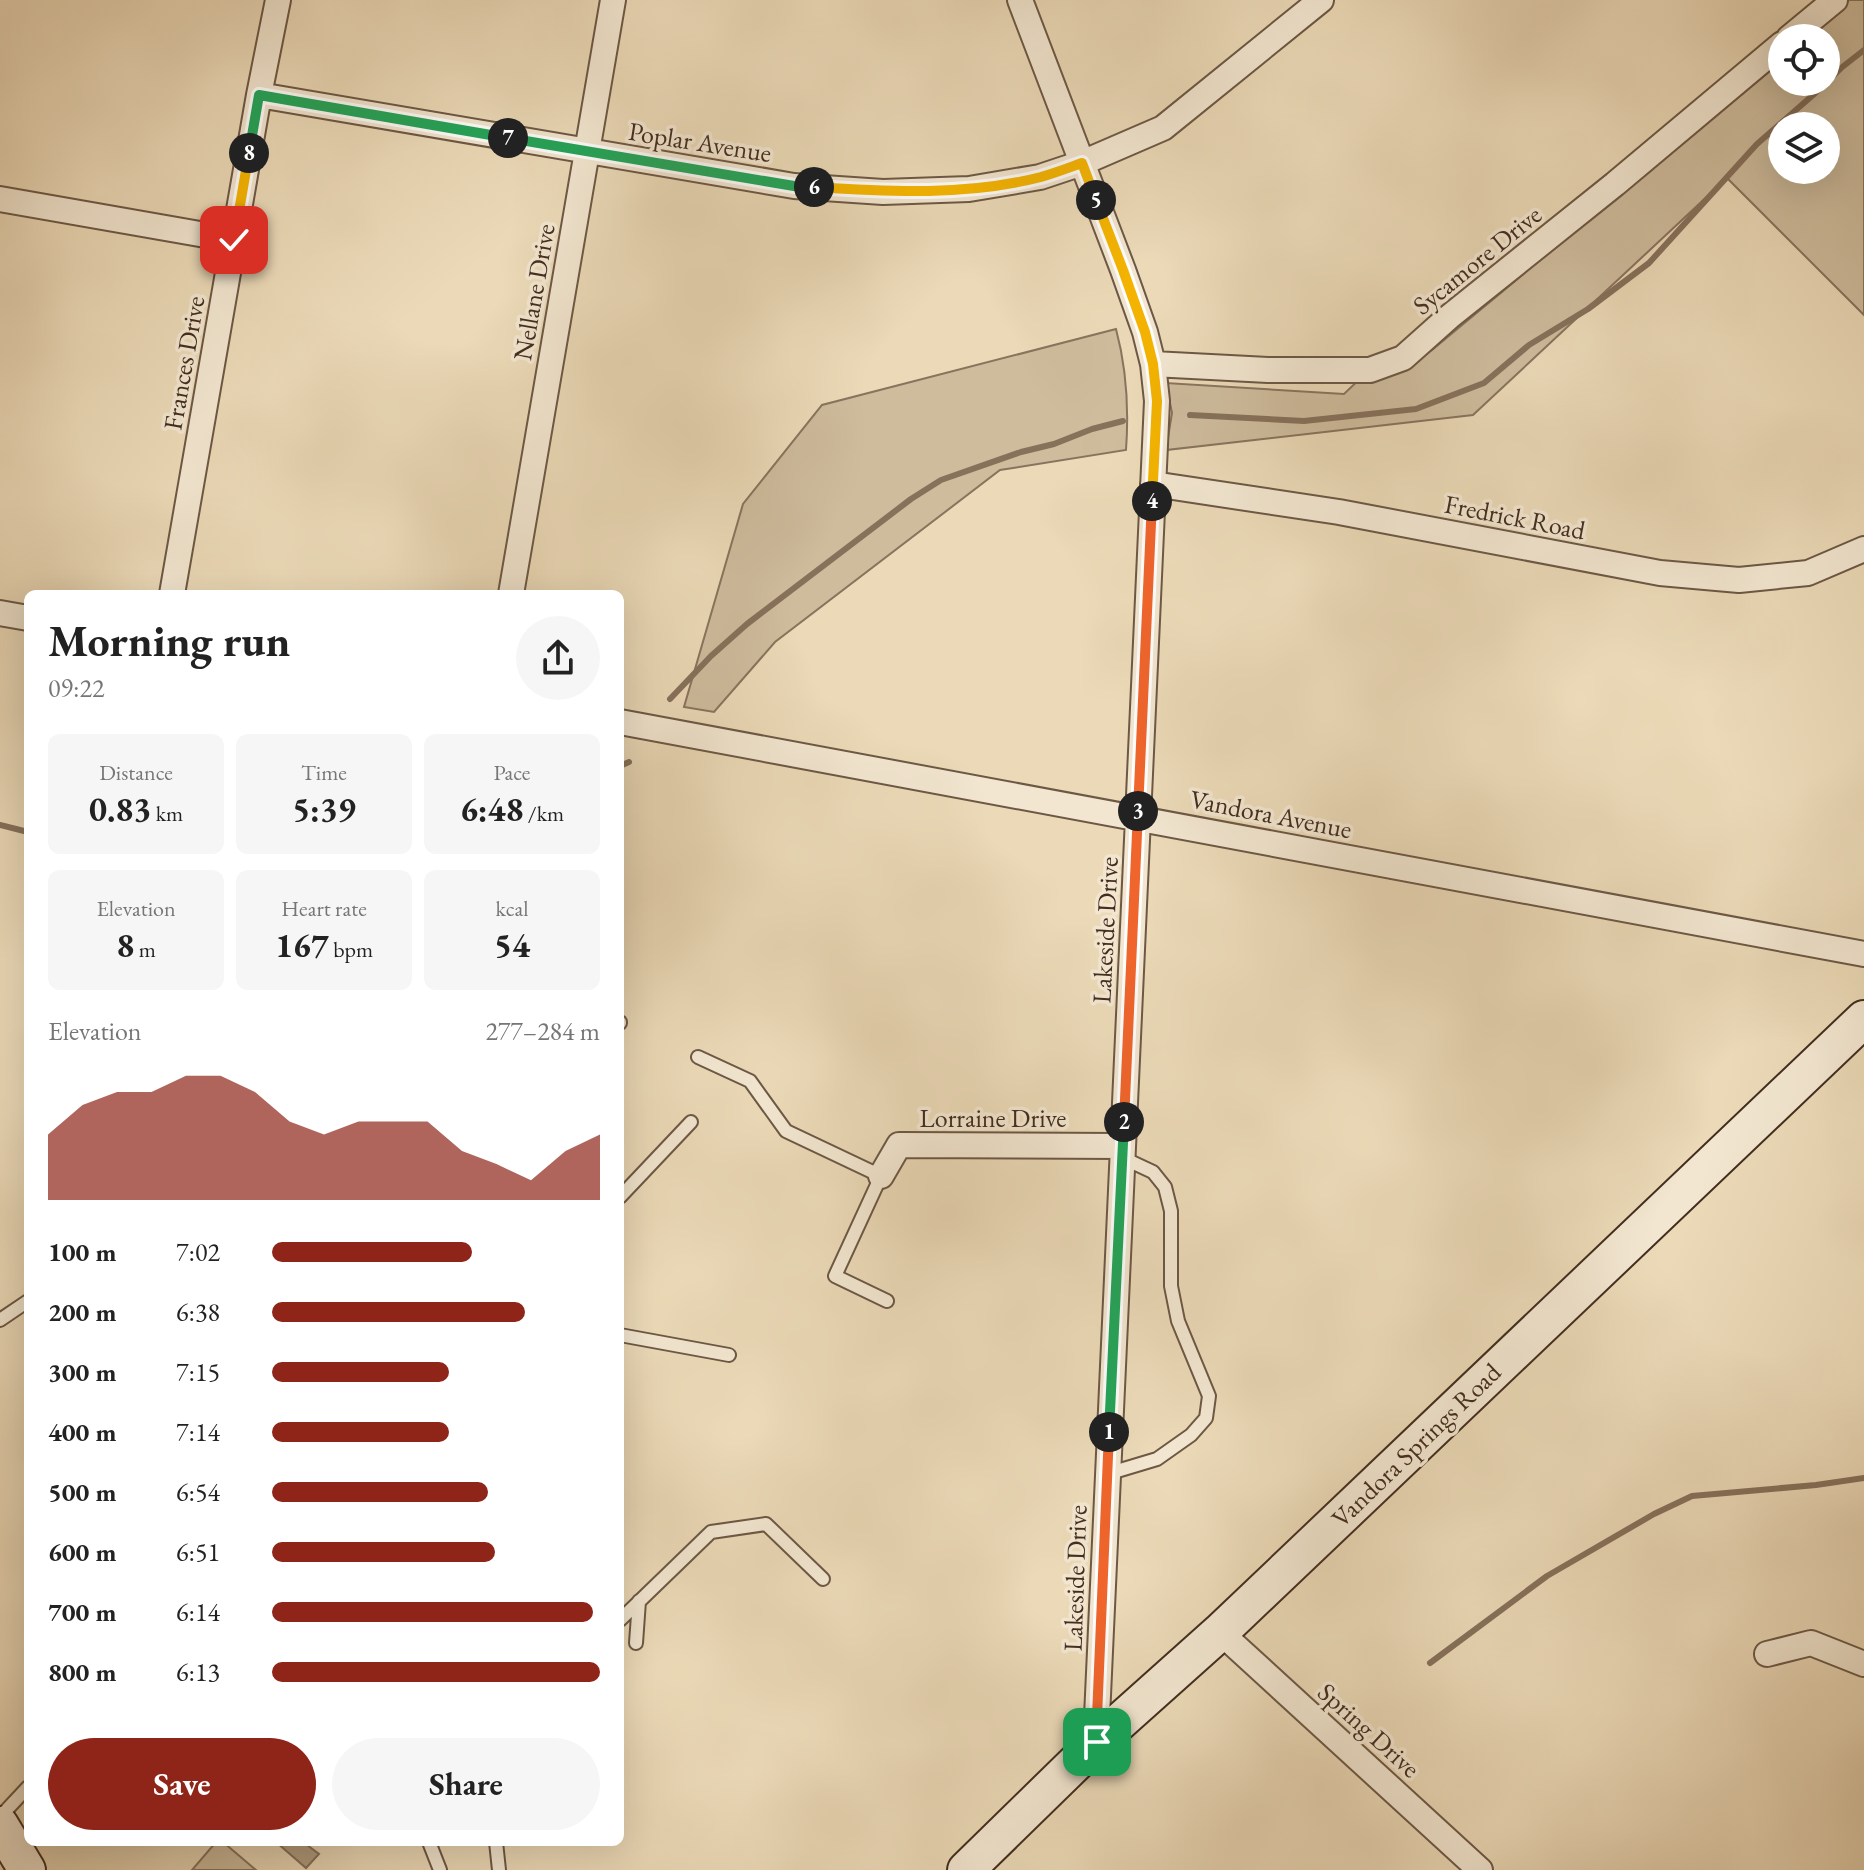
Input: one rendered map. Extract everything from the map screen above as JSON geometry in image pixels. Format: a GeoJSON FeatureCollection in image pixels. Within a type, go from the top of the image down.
{"type":"FeatureCollection","features":[{"type":"Feature","properties":{"kind":"street","name":"Frances Drive"},"geometry":{"type":"LineString","coordinates":[[173,590],[278,0]]}},
{"type":"Feature","properties":{"kind":"street","name":"Nellane Drive"},"geometry":{"type":"LineString","coordinates":[[512,590],[613,0]]}},
{"type":"Feature","properties":{"kind":"street","name":"Lakeside Drive"},"geometry":{"type":"LineString","coordinates":[[1020,0],[1145,332],[1157,401],[1097,1742]]}},
{"type":"Feature","properties":{"kind":"street","name":"Poplar Avenue"},"geometry":{"type":"LineString","coordinates":[[259,95],[794,186],[883,192],[969,189],[1040,177],[1082,163],[1163,128],[1321,0]]}},
{"type":"Feature","properties":{"kind":"street"},"geometry":{"type":"LineString","coordinates":[[1806,24],[1835,0]]}},
{"type":"Feature","properties":{"kind":"street","name":"Sycamore Drive"},"geometry":{"type":"LineString","coordinates":[[1153,364],[1268,370],[1370,370],[1403,358],[1768,56]]}},
{"type":"Feature","properties":{"kind":"street"},"geometry":{"type":"LineString","coordinates":[[0,199],[234,240]]}},
{"type":"Feature","properties":{"kind":"street","name":"Fredrick Road"},"geometry":{"type":"LineString","coordinates":[[1153,484],[1339,512],[1660,573],[1739,580],[1808,573],[1864,549]]}},
{"type":"Feature","properties":{"kind":"street"},"geometry":{"type":"LineString","coordinates":[[0,613],[24,617]]}},
{"type":"Feature","properties":{"kind":"street","name":"Vandora Avenue"},"geometry":{"type":"LineString","coordinates":[[624,723],[1864,954]]}},
{"type":"Feature","properties":{"kind":"street","name":"Vandora Springs Road"},"geometry":{"type":"LineString","coordinates":[[966,1870],[1097,1742],[1220,1632],[1864,1019]]}},
{"type":"Feature","properties":{"kind":"street","name":"Lorraine Drive"},"geometry":{"type":"LineString","coordinates":[[881,1176],[899,1145],[1123,1152]]}},
{"type":"Feature","properties":{"kind":"street","name":"Spring Drive"},"geometry":{"type":"LineString","coordinates":[[1220,1632],[1480,1870]]}},
{"type":"Feature","properties":{"kind":"street"},"geometry":{"type":"LineString","coordinates":[[1767,1654],[1811,1643],[1864,1664]]}},
{"type":"Feature","properties":{"kind":"street"},"geometry":{"type":"LineString","coordinates":[[0,1825],[27,1870]]}},
{"type":"Feature","properties":{"kind":"lane"},"geometry":{"type":"LineString","coordinates":[[698,1057],[750,1081],[786,1131],[881,1176],[835,1276],[887,1301]]}},
{"type":"Feature","properties":{"kind":"lane"},"geometry":{"type":"LineString","coordinates":[[624,1193],[691,1122]]}},
{"type":"Feature","properties":{"kind":"lane"},"geometry":{"type":"LineString","coordinates":[[1107,1474],[1157,1459],[1191,1435],[1206,1418],[1209,1396],[1178,1321],[1171,1286],[1171,1211],[1165,1187],[1153,1172],[1123,1152]]}},
{"type":"Feature","properties":{"kind":"lane"},"geometry":{"type":"LineString","coordinates":[[0,1320],[24,1304]]}},
{"type":"Feature","properties":{"kind":"lane"},"geometry":{"type":"LineString","coordinates":[[624,1336],[729,1355]]}},
{"type":"Feature","properties":{"kind":"lane"},"geometry":{"type":"LineString","coordinates":[[624,1616],[711,1532],[766,1524],[823,1579]]}},
{"type":"Feature","properties":{"kind":"lane"},"geometry":{"type":"LineString","coordinates":[[636,1643],[639,1601]]}},
{"type":"Feature","properties":{"kind":"lane"},"geometry":{"type":"LineString","coordinates":[[0,1817],[24,1791]]}},
{"type":"Feature","properties":{"kind":"lane"},"geometry":{"type":"LineString","coordinates":[[431,1846],[440,1870]]}},
{"type":"Feature","properties":{"kind":"lane"},"geometry":{"type":"LineString","coordinates":[[496,1846],[499,1870]]}},
{"type":"Feature","properties":{"kind":"shaded area"},"geometry":{"type":"Polygon","coordinates":[[[1849,0],[1864,0],[1864,315],[1727,178],[1473,415],[1166,450],[1172,413],[1166,383],[1344,394],[1364,375],[1418,360],[1768,71],[1768,96],[1840,96],[1840,24],[1821,24],[1849,0]]]}},
{"type":"Feature","properties":{"kind":"shaded area"},"geometry":{"type":"Polygon","coordinates":[[[1116,329],[1126,390],[1126,450],[1000,470],[775,642],[714,712],[684,707],[743,504],[822,405],[1116,329]]]}},
{"type":"Feature","properties":{"kind":"shaded area"},"geometry":{"type":"Polygon","coordinates":[[[213,1846],[228,1846],[256,1870],[192,1870],[213,1846]]]}},
{"type":"Feature","properties":{"kind":"shaded area"},"geometry":{"type":"Polygon","coordinates":[[[281,1846],[308,1846],[319,1854],[306,1868],[281,1846]]]}},
{"type":"Feature","properties":{"kind":"waterway"},"geometry":{"type":"LineString","coordinates":[[1190,415],[1304,421],[1416,409],[1484,383],[1529,345],[1588,309],[1649,263],[1757,144],[1864,50]]}},
{"type":"Feature","properties":{"kind":"waterway"},"geometry":{"type":"LineString","coordinates":[[670,699],[747,624],[911,499],[941,480],[1123,421]]}},
{"type":"Feature","properties":{"kind":"waterway"},"geometry":{"type":"LineString","coordinates":[[624,764],[629,762]]}},
{"type":"Feature","properties":{"kind":"waterway"},"geometry":{"type":"LineString","coordinates":[[0,825],[24,831]]}},
{"type":"Feature","properties":{"kind":"waterway"},"geometry":{"type":"LineString","coordinates":[[1430,1663],[1547,1576],[1654,1514],[1692,1496],[1864,1478]]}},
{"type":"Feature","properties":{"kind":"route"},"geometry":{"type":"LineString","coordinates":[[234,240],[259,95],[794,186],[883,192],[969,189],[1040,177],[1082,163],[1145,332],[1157,401],[1097,1742]]}}]}
